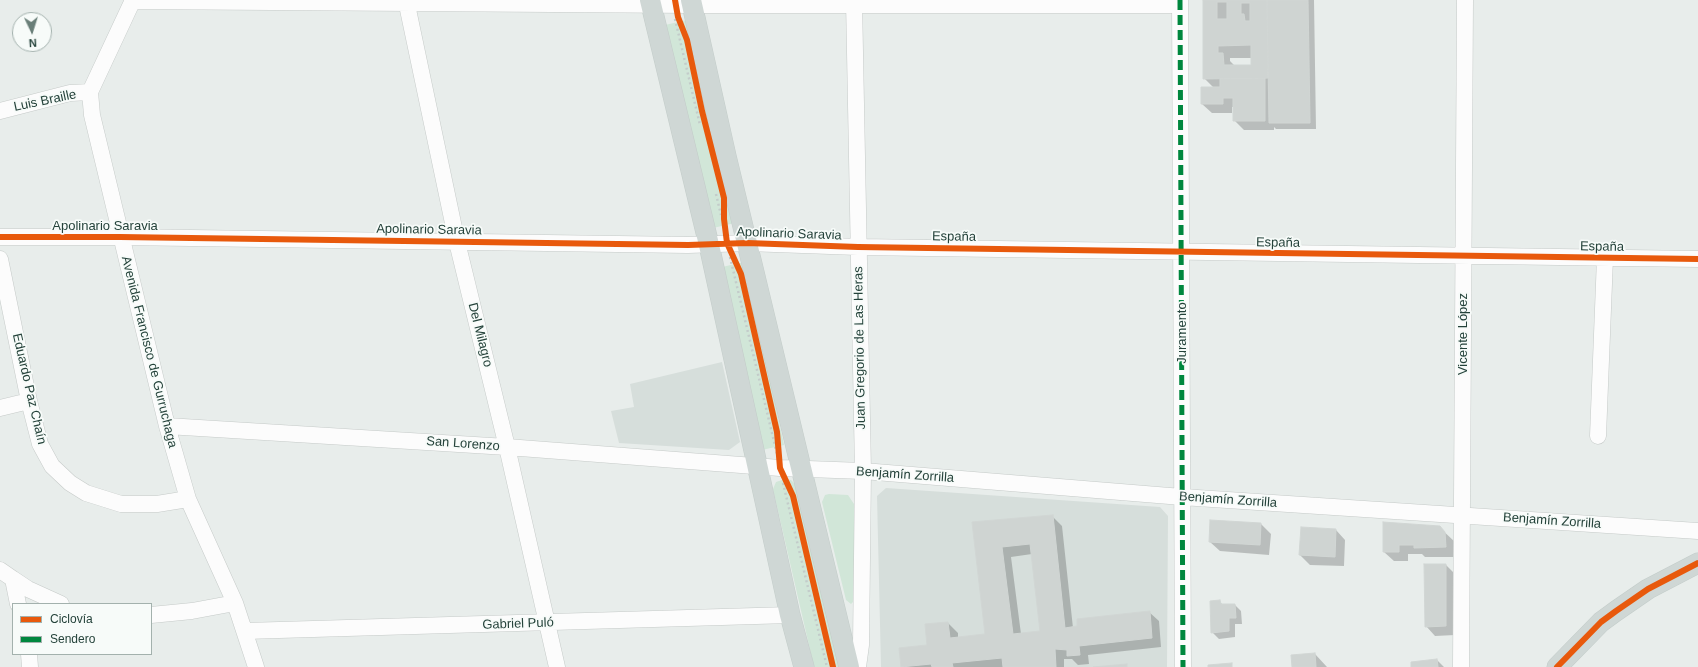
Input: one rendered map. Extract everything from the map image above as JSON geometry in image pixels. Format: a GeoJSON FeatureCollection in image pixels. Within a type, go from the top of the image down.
{"type":"FeatureCollection","features":[{"type":"Feature","properties":{"kind":"main road"},"geometry":{"type":"LineString","coordinates":[[651,2],[718,244],[759,466],[790,615],[804,667]]}},
{"type":"Feature","properties":{"kind":"main road"},"geometry":{"type":"LineString","coordinates":[[683,3],[747,243],[849,667]]}},
{"type":"Feature","properties":{"kind":"main road"},"geometry":{"type":"LineString","coordinates":[[1562,663],[1601,622],[1648,589],[1698,563]]}},
{"type":"Feature","properties":{"kind":"street"},"geometry":{"type":"LineString","coordinates":[[90,92],[133,0],[683,3],[1180,3]]}},
{"type":"Feature","properties":{"kind":"street","name":"Vicente López"},"geometry":{"type":"LineString","coordinates":[[1461,667],[1465,0]]}},
{"type":"Feature","properties":{"kind":"street","name":"Del Milagro"},"geometry":{"type":"LineString","coordinates":[[406,2],[457,242],[507,447],[557,667]]}},
{"type":"Feature","properties":{"kind":"street","name":"Juan Gregorio de Las Heras"},"geometry":{"type":"LineString","coordinates":[[854,2],[863,471],[861,645],[858,667]]}},
{"type":"Feature","properties":{"kind":"street","name":"Juramento"},"geometry":{"type":"LineString","coordinates":[[1180,3],[1183,667]]}},
{"type":"Feature","properties":{"kind":"street","name":"Luis Braille"},"geometry":{"type":"LineString","coordinates":[[0,111],[70,93],[90,92]]}},
{"type":"Feature","properties":{"kind":"street","name":"Avenida Francisco de Gurruchaga"},"geometry":{"type":"LineString","coordinates":[[90,92],[92,115],[120,237],[167,426],[188,499],[235,603],[255,667]]}},
{"type":"Feature","properties":{"kind":"street","name":"Apolinario Saravia"},"geometry":{"type":"LineString","coordinates":[[0,237],[120,237],[457,242],[747,243],[858,247]]}},
{"type":"Feature","properties":{"kind":"street","name":"España"},"geometry":{"type":"LineString","coordinates":[[858,247],[1698,260]]}},
{"type":"Feature","properties":{"kind":"street"},"geometry":{"type":"LineString","coordinates":[[1598,436],[1606,258]]}},
{"type":"Feature","properties":{"kind":"street","name":"Eduardo Paz Chaín"},"geometry":{"type":"LineString","coordinates":[[0,259],[29,401],[40,444],[59,474],[70,483],[91,495],[121,504],[157,504],[188,499]]}},
{"type":"Feature","properties":{"kind":"street"},"geometry":{"type":"LineString","coordinates":[[0,408],[29,401]]}},
{"type":"Feature","properties":{"kind":"street","name":"San Lorenzo"},"geometry":{"type":"LineString","coordinates":[[167,426],[507,447],[759,466]]}},
{"type":"Feature","properties":{"kind":"street","name":"Benjamín Zorrilla"},"geometry":{"type":"LineString","coordinates":[[759,466],[863,471],[1182,497],[1698,531]]}},
{"type":"Feature","properties":{"kind":"street"},"geometry":{"type":"LineString","coordinates":[[6,574],[18,603]]}},
{"type":"Feature","properties":{"kind":"street"},"geometry":{"type":"LineString","coordinates":[[6,574],[28,589],[59,603]]}},
{"type":"Feature","properties":{"kind":"street"},"geometry":{"type":"LineString","coordinates":[[152,616],[192,611],[235,603]]}},
{"type":"Feature","properties":{"kind":"street","name":"Gabriel Puló"},"geometry":{"type":"LineString","coordinates":[[245,631],[790,615]]}},
{"type":"Feature","properties":{"kind":"street"},"geometry":{"type":"LineString","coordinates":[[28,655],[30,667]]}},
{"type":"Feature","properties":{"kind":"path"},"geometry":{"type":"LineString","coordinates":[[683,3],[678,17],[687,40],[703,126]]}},
{"type":"Feature","properties":{"kind":"path"},"geometry":{"type":"LineString","coordinates":[[715,187],[718,244],[741,274],[777,432],[780,468],[827,667]]}},
{"type":"Feature","properties":{"kind":"path"},"geometry":{"type":"LineString","coordinates":[[718,244],[722,191]]}},
{"type":"Feature","properties":{"kind":"path"},"geometry":{"type":"LineString","coordinates":[[780,468],[793,496],[833,667]]}},
{"type":"Feature","properties":{"kind":"shaded area"},"geometry":{"type":"Polygon","coordinates":[[[722,362],[740,442],[729,450],[619,443],[611,411],[634,407],[630,384],[722,362]]]}},
{"type":"Feature","properties":{"kind":"shaded area"},"geometry":{"type":"Polygon","coordinates":[[[886,488],[1160,507],[1168,516],[1167,667],[881,667],[877,496],[886,488]]]}},
{"type":"Feature","properties":{"kind":"green space"},"geometry":{"type":"Polygon","coordinates":[[[687,20],[735,223],[713,228],[665,25],[687,20]]]}},
{"type":"Feature","properties":{"kind":"green space"},"geometry":{"type":"Polygon","coordinates":[[[744,262],[784,445],[762,450],[722,267],[744,262]]]}},
{"type":"Feature","properties":{"kind":"green space"},"geometry":{"type":"Polygon","coordinates":[[[785,479],[791,480],[796,485],[841,667],[814,667],[773,489],[776,482],[785,479]]]}},
{"type":"Feature","properties":{"kind":"green space"},"geometry":{"type":"Polygon","coordinates":[[[825,495],[848,495],[854,504],[855,600],[851,604],[846,600],[822,502],[825,495]]]}},
{"type":"Feature","properties":{"kind":"building"},"geometry":{"type":"Polygon","coordinates":[[[1203,0],[1267,0],[1268,78],[1203,79],[1203,0]],[[1217,2],[1217,19],[1227,19],[1227,2],[1217,2]],[[1241,3],[1241,14],[1244,14],[1245,21],[1250,21],[1250,3],[1241,3]],[[1251,45],[1218,46],[1218,53],[1223,53],[1224,65],[1251,65],[1251,45]]]}},
{"type":"Feature","properties":{"kind":"building"},"geometry":{"type":"Polygon","coordinates":[[[1267,0],[1308,0],[1310,123],[1269,123],[1267,0]]]}},
{"type":"Feature","properties":{"kind":"building"},"geometry":{"type":"Polygon","coordinates":[[[1265,78],[1265,121],[1233,121],[1233,98],[1223,98],[1223,104],[1201,104],[1201,87],[1220,87],[1220,79],[1265,78]]]}},
{"type":"Feature","properties":{"kind":"building"},"geometry":{"type":"Polygon","coordinates":[[[1053,515],[1065,628],[1077,626],[1077,619],[1150,611],[1152,638],[1079,646],[1080,655],[1067,656],[1067,650],[1055,649],[1056,667],[1003,667],[1002,658],[952,663],[953,667],[932,667],[931,664],[901,667],[899,648],[927,645],[925,624],[948,622],[950,638],[985,634],[972,522],[1053,515]],[[1030,544],[1002,547],[1013,634],[1040,631],[1030,544]]]}},
{"type":"Feature","properties":{"kind":"building"},"geometry":{"type":"Polygon","coordinates":[[[1210,520],[1261,523],[1260,545],[1209,542],[1210,520]]]}},
{"type":"Feature","properties":{"kind":"building"},"geometry":{"type":"Polygon","coordinates":[[[1383,522],[1440,526],[1445,532],[1446,547],[1414,548],[1414,545],[1399,545],[1399,552],[1383,552],[1383,522]]]}},
{"type":"Feature","properties":{"kind":"building"},"geometry":{"type":"Polygon","coordinates":[[[1301,527],[1336,529],[1335,557],[1299,555],[1301,527]]]}},
{"type":"Feature","properties":{"kind":"building"},"geometry":{"type":"Polygon","coordinates":[[[1424,564],[1446,564],[1446,626],[1425,627],[1424,564]]]}},
{"type":"Feature","properties":{"kind":"building"},"geometry":{"type":"Polygon","coordinates":[[[1220,600],[1221,604],[1235,604],[1236,618],[1229,618],[1229,631],[1211,633],[1210,601],[1220,600]]]}},
{"type":"Feature","properties":{"kind":"building"},"geometry":{"type":"Polygon","coordinates":[[[1315,653],[1316,667],[1292,667],[1291,655],[1315,653]]]}},
{"type":"Feature","properties":{"kind":"building"},"geometry":{"type":"Polygon","coordinates":[[[1437,659],[1438,667],[1411,667],[1411,662],[1437,659]]]}},
{"type":"Feature","properties":{"kind":"building"},"geometry":{"type":"Polygon","coordinates":[[[1232,663],[1232,667],[1208,667],[1208,665],[1232,663]]]}},
{"type":"Feature","properties":{"kind":"building"},"geometry":{"type":"Polygon","coordinates":[[[1127,664],[1127,667],[1093,667],[1127,664]]]}},
{"type":"Feature","properties":{"kind":"marked path"},"geometry":{"type":"LineString","coordinates":[[1180,0],[1183,667]]}},
{"type":"Feature","properties":{"kind":"cycle path"},"geometry":{"type":"LineString","coordinates":[[675,0],[678,17],[687,40],[702,111],[724,198],[724,219],[727,243],[741,274],[777,432],[780,468],[793,496],[833,667]]}},
{"type":"Feature","properties":{"kind":"cycle path"},"geometry":{"type":"LineString","coordinates":[[0,237],[120,237],[688,245],[747,243],[858,247],[1698,259]]}},
{"type":"Feature","properties":{"kind":"cycle path"},"geometry":{"type":"LineString","coordinates":[[1557,667],[1601,622],[1648,589],[1698,563]]}}]}
